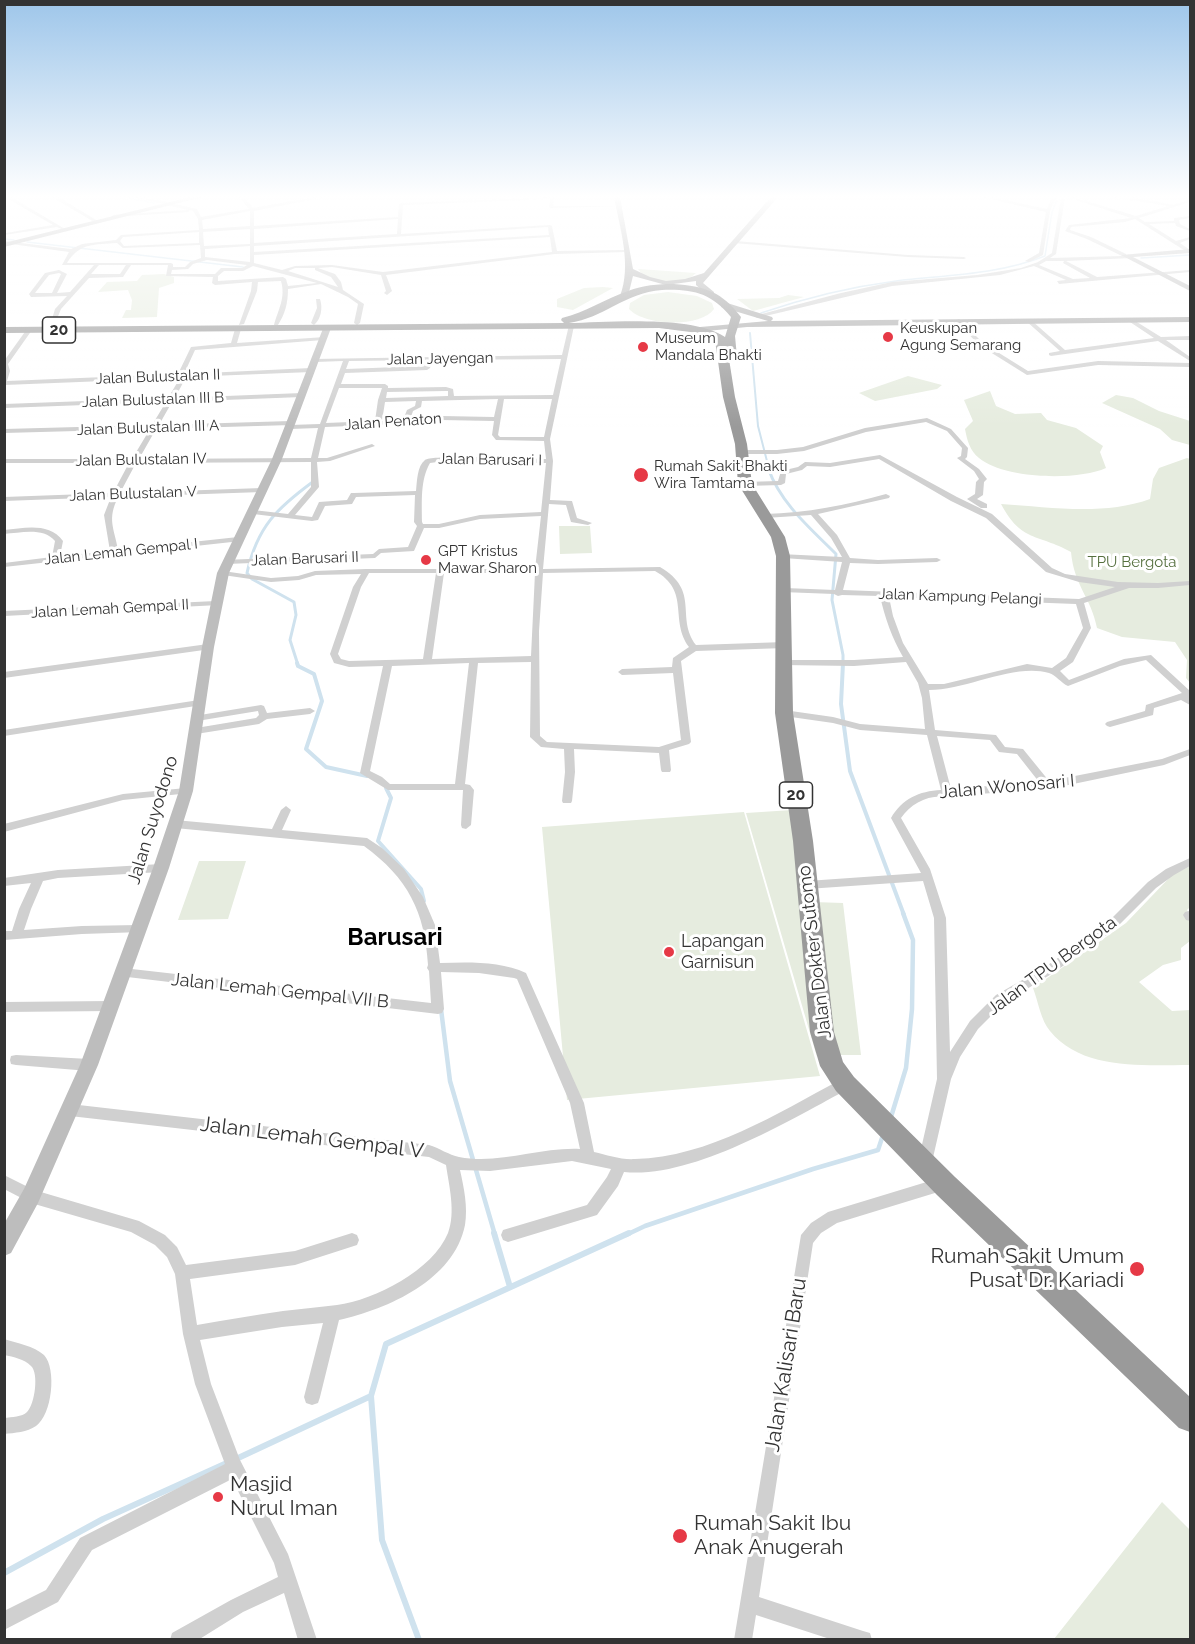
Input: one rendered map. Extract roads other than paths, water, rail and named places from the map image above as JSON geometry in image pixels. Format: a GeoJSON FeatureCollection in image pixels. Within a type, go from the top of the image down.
{"type":"FeatureCollection","features":[{"type":"Feature","properties":{"kind":"highway","name":"20"},"geometry":{"type":"LineString","coordinates":[[4,330],[276,324],[321,330],[357,323],[571,320],[622,297],[659,288],[686,288],[711,294],[720,312],[736,317],[735,326]]}},
{"type":"Feature","properties":{"kind":"highway"},"geometry":{"type":"LineString","coordinates":[[622,297],[616,302],[616,310],[625,317],[659,325],[700,330]]}},
{"type":"Feature","properties":{"kind":"highway"},"geometry":{"type":"LineString","coordinates":[[569,331],[595,325],[691,325],[720,312]]}},
{"type":"Feature","properties":{"kind":"highway"},"geometry":{"type":"LineString","coordinates":[[612,325],[706,336],[711,340],[713,363],[724,369]]}},
{"type":"Feature","properties":{"kind":"highway","name":"20"},"geometry":{"type":"LineString","coordinates":[[4,326],[239,326],[321,330],[569,331]]}},
{"type":"Feature","properties":{"kind":"highway","name":"Jalan Dokter Sutomo"},"geometry":{"type":"LineString","coordinates":[[735,326],[730,340],[740,408],[736,419]]}},
{"type":"Feature","properties":{"kind":"highway","name":"Jalan Dokter Sutomo"},"geometry":{"type":"LineString","coordinates":[[700,330],[720,338],[731,409],[747,452],[745,484],[778,537],[783,556],[785,590],[780,651],[784,713],[807,885],[822,1032],[832,1066],[862,1102],[925,1162],[944,1184],[1191,1417]]}},
{"type":"Feature","properties":{"kind":"main road"},"geometry":{"type":"LineString","coordinates":[[622,297],[630,284],[629,274]]}},
{"type":"Feature","properties":{"kind":"main road"},"geometry":{"type":"LineString","coordinates":[[636,274],[647,280],[664,283],[688,281],[704,275]]}},
{"type":"Feature","properties":{"kind":"main road"},"geometry":{"type":"LineString","coordinates":[[704,275],[699,283],[711,294]]}},
{"type":"Feature","properties":{"kind":"main road"},"geometry":{"type":"LineString","coordinates":[[720,312],[753,314],[774,320],[1191,318]]}},
{"type":"Feature","properties":{"kind":"main road"},"geometry":{"type":"LineString","coordinates":[[700,330],[751,324],[1132,321],[1191,318]]}},
{"type":"Feature","properties":{"kind":"street"},"geometry":{"type":"LineString","coordinates":[[49,274],[30,294],[72,294]]}},
{"type":"Feature","properties":{"kind":"street"},"geometry":{"type":"LineString","coordinates":[[54,294],[63,274]]}},
{"type":"Feature","properties":{"kind":"street"},"geometry":{"type":"LineString","coordinates":[[52,325],[58,309],[89,274]]}},
{"type":"Feature","properties":{"kind":"street"},"geometry":{"type":"LineString","coordinates":[[87,276],[121,276],[123,274]]}},
{"type":"Feature","properties":{"kind":"street"},"geometry":{"type":"LineString","coordinates":[[167,274],[172,276],[216,276]]}},
{"type":"Feature","properties":{"kind":"street"},"geometry":{"type":"LineString","coordinates":[[219,274],[215,283],[283,279],[287,288],[282,314],[276,324]]}},
{"type":"Feature","properties":{"kind":"street"},"geometry":{"type":"LineString","coordinates":[[291,274],[341,291],[361,304],[357,323]]}},
{"type":"Feature","properties":{"kind":"street"},"geometry":{"type":"LineString","coordinates":[[331,274],[339,282],[341,291]]}},
{"type":"Feature","properties":{"kind":"street"},"geometry":{"type":"LineString","coordinates":[[383,274],[389,291],[387,293]]}},
{"type":"Feature","properties":{"kind":"street"},"geometry":{"type":"LineString","coordinates":[[969,275],[975,274]]}},
{"type":"Feature","properties":{"kind":"street"},"geometry":{"type":"LineString","coordinates":[[753,314],[875,282],[977,274]]}},
{"type":"Feature","properties":{"kind":"street"},"geometry":{"type":"LineString","coordinates":[[1056,274],[1074,281]]}},
{"type":"Feature","properties":{"kind":"street"},"geometry":{"type":"LineString","coordinates":[[1086,274],[1096,279]]}},
{"type":"Feature","properties":{"kind":"street"},"geometry":{"type":"LineString","coordinates":[[1059,282],[1162,274],[1191,289]]}},
{"type":"Feature","properties":{"kind":"street"},"geometry":{"type":"LineString","coordinates":[[233,346],[254,291],[255,282]]}},
{"type":"Feature","properties":{"kind":"street"},"geometry":{"type":"LineString","coordinates":[[287,288],[320,284]]}},
{"type":"Feature","properties":{"kind":"street"},"geometry":{"type":"LineString","coordinates":[[114,553],[112,532],[107,517],[115,495],[171,401],[193,348],[233,346],[321,330],[318,300]]}},
{"type":"Feature","properties":{"kind":"street"},"geometry":{"type":"LineString","coordinates":[[959,321],[981,344],[1028,373],[1098,363],[1191,365]]}},
{"type":"Feature","properties":{"kind":"street"},"geometry":{"type":"LineString","coordinates":[[1029,321],[1063,351]]}},
{"type":"Feature","properties":{"kind":"street"},"geometry":{"type":"LineString","coordinates":[[1132,321],[1191,359]]}},
{"type":"Feature","properties":{"kind":"street"},"geometry":{"type":"LineString","coordinates":[[5,381],[5,364],[30,330]]}},
{"type":"Feature","properties":{"kind":"street","name":"Jalan Suyodono"},"geometry":{"type":"LineString","coordinates":[[4,1246],[31,1196],[89,1065],[161,868],[186,791],[208,647],[225,568],[277,459],[313,365],[321,330]]}},
{"type":"Feature","properties":{"kind":"street"},"geometry":{"type":"LineString","coordinates":[[569,331],[547,439],[550,461],[543,514],[534,659],[535,737],[544,745],[569,748],[664,749],[686,742],[676,660],[694,648],[758,647],[839,663],[908,659]]}},
{"type":"Feature","properties":{"kind":"street"},"geometry":{"type":"LineString","coordinates":[[1067,366],[1051,354],[1159,339],[1191,338]]}},
{"type":"Feature","properties":{"kind":"street"},"geometry":{"type":"LineString","coordinates":[[4,352],[12,352]]}},
{"type":"Feature","properties":{"kind":"street","name":"Jalan Jayengan"},"geometry":{"type":"LineString","coordinates":[[313,365],[347,359],[565,357]]}},
{"type":"Feature","properties":{"kind":"street"},"geometry":{"type":"LineString","coordinates":[[290,516],[313,490],[322,426],[347,359]]}},
{"type":"Feature","properties":{"kind":"street"},"geometry":{"type":"LineString","coordinates":[[343,371],[427,369],[429,359]]}},
{"type":"Feature","properties":{"kind":"street","name":"Jalan Bulustalan II"},"geometry":{"type":"LineString","coordinates":[[5,381],[182,376],[313,365]]}},
{"type":"Feature","properties":{"kind":"street"},"geometry":{"type":"LineString","coordinates":[[338,386],[383,385],[385,387],[378,423]]}},
{"type":"Feature","properties":{"kind":"street"},"geometry":{"type":"LineString","coordinates":[[384,390],[449,389],[452,391],[451,398]]}},
{"type":"Feature","properties":{"kind":"street"},"geometry":{"type":"LineString","coordinates":[[406,422],[410,410],[418,407],[415,390]]}},
{"type":"Feature","properties":{"kind":"street","name":"Jalan Bulustalan III B"},"geometry":{"type":"LineString","coordinates":[[4,406],[302,395]]}},
{"type":"Feature","properties":{"kind":"street"},"geometry":{"type":"LineString","coordinates":[[501,397],[495,435],[498,439],[547,439]]}},
{"type":"Feature","properties":{"kind":"street"},"geometry":{"type":"LineString","coordinates":[[381,400],[554,397]]}},
{"type":"Feature","properties":{"kind":"street","name":"Jalan Penaton"},"geometry":{"type":"LineString","coordinates":[[290,425],[322,426],[406,422],[436,418],[497,419]]}},
{"type":"Feature","properties":{"kind":"street"},"geometry":{"type":"LineString","coordinates":[[747,452],[817,446],[847,434],[927,420],[949,430],[965,448],[964,457],[960,458],[977,470],[983,479],[980,482],[979,495],[971,499],[992,511],[984,513]]}},
{"type":"Feature","properties":{"kind":"street","name":"Jalan Bulustalan III A"},"geometry":{"type":"LineString","coordinates":[[4,431],[290,425]]}},
{"type":"Feature","properties":{"kind":"street","name":"Jalan Bulustalan IV"},"geometry":{"type":"LineString","coordinates":[[4,461],[317,460],[331,459],[372,446]]}},
{"type":"Feature","properties":{"kind":"street"},"geometry":{"type":"LineString","coordinates":[[745,484],[777,483],[783,472],[800,469],[805,464],[830,465],[880,457],[954,499],[984,513],[1048,570],[1058,575],[1085,581],[1132,584],[1175,586],[1191,583]]}},
{"type":"Feature","properties":{"kind":"street","name":"Jalan Barusari I"},"geometry":{"type":"LineString","coordinates":[[421,526],[418,522],[424,464],[431,459],[550,461]]}},
{"type":"Feature","properties":{"kind":"street","name":"Jalan Bulustalan V"},"geometry":{"type":"LineString","coordinates":[[4,499],[262,490]]}},
{"type":"Feature","properties":{"kind":"street"},"geometry":{"type":"LineString","coordinates":[[253,512],[314,518],[322,504],[349,502],[354,495],[420,493]]}},
{"type":"Feature","properties":{"kind":"street"},"geometry":{"type":"LineString","coordinates":[[765,516],[792,516],[845,508],[886,496]]}},
{"type":"Feature","properties":{"kind":"street"},"geometry":{"type":"LineString","coordinates":[[545,502],[569,503],[574,520],[588,523]]}},
{"type":"Feature","properties":{"kind":"street"},"geometry":{"type":"LineString","coordinates":[[813,513],[834,537],[844,560],[833,594]]}},
{"type":"Feature","properties":{"kind":"street"},"geometry":{"type":"LineString","coordinates":[[421,526],[439,526],[480,517],[543,514]]}},
{"type":"Feature","properties":{"kind":"street","name":"Jalan Barusari II"},"geometry":{"type":"LineString","coordinates":[[225,568],[249,561],[368,557],[377,555],[382,550],[408,549],[413,547],[421,526]]}},
{"type":"Feature","properties":{"kind":"street"},"geometry":{"type":"LineString","coordinates":[[4,532],[37,530],[55,535],[59,541],[57,559]]}},
{"type":"Feature","properties":{"kind":"street","name":"Jalan Lemah Gempal I"},"geometry":{"type":"LineString","coordinates":[[4,565],[238,539]]}},
{"type":"Feature","properties":{"kind":"street"},"geometry":{"type":"LineString","coordinates":[[783,556],[878,562],[936,560]]}},
{"type":"Feature","properties":{"kind":"street"},"geometry":{"type":"LineString","coordinates":[[225,568],[271,580],[299,578],[315,573],[366,571],[539,571],[645,568],[665,573],[678,587],[688,640],[694,648]]}},
{"type":"Feature","properties":{"kind":"street"},"geometry":{"type":"LineString","coordinates":[[366,571],[357,587],[334,654],[337,661],[348,664],[534,659]]}},
{"type":"Feature","properties":{"kind":"street"},"geometry":{"type":"LineString","coordinates":[[427,662],[440,572]]}},
{"type":"Feature","properties":{"kind":"street","name":"Jalan Kampung Pelangi"},"geometry":{"type":"LineString","coordinates":[[785,590],[833,594],[1080,602],[1132,584]]}},
{"type":"Feature","properties":{"kind":"street"},"geometry":{"type":"LineString","coordinates":[[884,595],[888,616],[924,687],[930,732],[947,794]]}},
{"type":"Feature","properties":{"kind":"street"},"geometry":{"type":"LineString","coordinates":[[1054,671],[1070,660],[1087,628],[1080,602]]}},
{"type":"Feature","properties":{"kind":"street","name":"Jalan Lemah Gempal II"},"geometry":{"type":"LineString","coordinates":[[4,614],[216,603]]}},
{"type":"Feature","properties":{"kind":"street"},"geometry":{"type":"LineString","coordinates":[[4,675],[208,647]]}},
{"type":"Feature","properties":{"kind":"street"},"geometry":{"type":"LineString","coordinates":[[924,687],[952,685],[1014,669],[1042,668],[1054,671],[1068,683],[1083,679],[1110,665],[1148,657],[1191,696]]}},
{"type":"Feature","properties":{"kind":"street"},"geometry":{"type":"LineString","coordinates":[[460,786],[474,660]]}},
{"type":"Feature","properties":{"kind":"street"},"geometry":{"type":"LineString","coordinates":[[388,663],[365,773],[388,787],[460,786],[469,790],[466,825]]}},
{"type":"Feature","properties":{"kind":"street"},"geometry":{"type":"LineString","coordinates":[[622,672],[677,670]]}},
{"type":"Feature","properties":{"kind":"street"},"geometry":{"type":"LineString","coordinates":[[1110,724],[1138,718],[1150,713],[1149,708],[1182,696],[1191,702]]}},
{"type":"Feature","properties":{"kind":"street"},"geometry":{"type":"LineString","coordinates":[[4,734],[197,717],[259,721],[264,716],[310,711]]}},
{"type":"Feature","properties":{"kind":"street"},"geometry":{"type":"LineString","coordinates":[[784,713],[851,725],[995,738],[1002,750],[1015,749],[1022,753],[1047,786]]}},
{"type":"Feature","properties":{"kind":"street"},"geometry":{"type":"LineString","coordinates":[[567,801],[570,772],[569,748]]}},
{"type":"Feature","properties":{"kind":"street"},"geometry":{"type":"LineString","coordinates":[[664,749],[666,770]]}},
{"type":"Feature","properties":{"kind":"street","name":"Jalan Wonosari I"},"geometry":{"type":"LineString","coordinates":[[944,1079],[940,918],[896,818],[906,805],[930,794],[1047,786],[1164,762],[1191,752]]}},
{"type":"Feature","properties":{"kind":"street"},"geometry":{"type":"LineString","coordinates":[[4,828],[123,797],[156,792],[186,791]]}},
{"type":"Feature","properties":{"kind":"street"},"geometry":{"type":"LineString","coordinates":[[276,833],[286,810]]}},
{"type":"Feature","properties":{"kind":"street"},"geometry":{"type":"LineString","coordinates":[[175,824],[367,842],[380,850],[405,878],[423,910],[432,938],[437,968],[508,971],[522,976],[573,1094],[582,1122],[588,1156]]}},
{"type":"Feature","properties":{"kind":"street","name":"Jalan TPU Bergota"},"geometry":{"type":"LineString","coordinates":[[925,1162],[944,1079],[955,1054],[974,1025],[1000,999],[1049,970],[1110,927],[1152,885],[1170,872],[1191,862]]}},
{"type":"Feature","properties":{"kind":"street"},"geometry":{"type":"LineString","coordinates":[[4,882],[58,874],[161,868]]}},
{"type":"Feature","properties":{"kind":"street"},"geometry":{"type":"LineString","coordinates":[[17,934],[39,878]]}},
{"type":"Feature","properties":{"kind":"street"},"geometry":{"type":"LineString","coordinates":[[807,885],[924,878]]}},
{"type":"Feature","properties":{"kind":"street"},"geometry":{"type":"LineString","coordinates":[[4,936],[138,929]]}},
{"type":"Feature","properties":{"kind":"street","name":"Jalan Lemah Gempal VII B"},"geometry":{"type":"LineString","coordinates":[[123,974],[438,1009],[437,968]]}},
{"type":"Feature","properties":{"kind":"street"},"geometry":{"type":"LineString","coordinates":[[4,1007],[111,1006]]}},
{"type":"Feature","properties":{"kind":"street"},"geometry":{"type":"LineString","coordinates":[[16,1060],[89,1065]]}},
{"type":"Feature","properties":{"kind":"street","name":"Jalan Lemah Gempal V"},"geometry":{"type":"LineString","coordinates":[[70,1110],[429,1151],[457,1163],[480,1165],[569,1155],[588,1156],[619,1165],[674,1161],[722,1145],[845,1084]]}},
{"type":"Feature","properties":{"kind":"street"},"geometry":{"type":"LineString","coordinates":[[191,1334],[333,1314],[389,1295],[421,1276],[441,1258],[456,1233],[457,1163]]}},
{"type":"Feature","properties":{"kind":"street"},"geometry":{"type":"LineString","coordinates":[[508,1235],[592,1209],[609,1188],[619,1165]]}},
{"type":"Feature","properties":{"kind":"street"},"geometry":{"type":"LineString","coordinates":[[4,1181],[31,1196],[134,1226],[149,1233],[172,1252],[182,1273],[191,1334],[203,1384],[231,1460],[266,1526],[289,1581],[308,1640]]}},
{"type":"Feature","properties":{"kind":"street","name":"Jalan Kalisari Baru"},"geometry":{"type":"LineString","coordinates":[[743,1640],[806,1240],[816,1227],[832,1217],[944,1184]]}},
{"type":"Feature","properties":{"kind":"street"},"geometry":{"type":"LineString","coordinates":[[182,1273],[295,1258],[352,1240]]}},
{"type":"Feature","properties":{"kind":"street"},"geometry":{"type":"LineString","coordinates":[[312,1397],[333,1314]]}},
{"type":"Feature","properties":{"kind":"street"},"geometry":{"type":"LineString","coordinates":[[4,1347],[34,1358],[40,1363],[44,1374],[38,1412],[28,1421],[4,1426]]}},
{"type":"Feature","properties":{"kind":"street"},"geometry":{"type":"LineString","coordinates":[[4,1621],[52,1596],[86,1544],[231,1460]]}},
{"type":"Feature","properties":{"kind":"street"},"geometry":{"type":"LineString","coordinates":[[179,1640],[237,1606],[289,1581]]}},
{"type":"Feature","properties":{"kind":"street"},"geometry":{"type":"LineString","coordinates":[[749,1603],[863,1640]]}},
{"type":"Feature","properties":{"kind":"waterway"},"geometry":{"type":"LineString","coordinates":[[761,313],[811,298],[879,283],[964,274]]}},
{"type":"Feature","properties":{"kind":"waterway"},"geometry":{"type":"LineString","coordinates":[[750,333],[758,426],[769,469]]}},
{"type":"Feature","properties":{"kind":"waterway"},"geometry":{"type":"LineString","coordinates":[[768,468],[788,504],[836,554],[832,600],[843,663]]}},
{"type":"Feature","properties":{"kind":"waterway"},"geometry":{"type":"LineString","coordinates":[[298,665],[290,640],[296,615],[294,602],[252,579],[247,573],[256,543],[270,520],[289,500],[314,481]]}},
{"type":"Feature","properties":{"kind":"waterway"},"geometry":{"type":"LineString","coordinates":[[297,663],[298,666],[314,674],[322,701],[306,749],[326,767],[367,776]]}},
{"type":"Feature","properties":{"kind":"waterway"},"geometry":{"type":"LineString","coordinates":[[843,663],[841,704],[850,771],[904,915]]}},
{"type":"Feature","properties":{"kind":"waterway"},"geometry":{"type":"LineString","coordinates":[[386,788],[391,798],[378,841],[421,889],[424,901]]}},
{"type":"Feature","properties":{"kind":"waterway"},"geometry":{"type":"LineString","coordinates":[[891,1117],[906,1068],[912,1009],[913,940],[903,913]]}},
{"type":"Feature","properties":{"kind":"waterway"},"geometry":{"type":"LineString","coordinates":[[441,1009],[450,1081],[495,1235]]}},
{"type":"Feature","properties":{"kind":"waterway"},"geometry":{"type":"LineString","coordinates":[[626,1235],[645,1226],[813,1169],[878,1150],[883,1135]]}},
{"type":"Feature","properties":{"kind":"waterway"},"geometry":{"type":"LineString","coordinates":[[494,1233],[510,1287]]}},
{"type":"Feature","properties":{"kind":"waterway"},"geometry":{"type":"LineString","coordinates":[[371,1396],[386,1344],[629,1233]]}},
{"type":"Feature","properties":{"kind":"waterway"},"geometry":{"type":"LineString","coordinates":[[236,1459],[371,1396]]}},
{"type":"Feature","properties":{"kind":"waterway"},"geometry":{"type":"LineString","coordinates":[[371,1396],[382,1540],[419,1640]]}},
{"type":"Feature","properties":{"kind":"waterway"},"geometry":{"type":"LineString","coordinates":[[4,1573],[103,1519],[229,1462]]}},
{"type":"Feature","properties":{"kind":"place","name":"Keuskupan Agung Semarang"},"geometry":{"type":"Point","coordinates":[888,337]}},
{"type":"Feature","properties":{"kind":"place","name":"Museum Mandala Bhakti"},"geometry":{"type":"Point","coordinates":[643,347]}},
{"type":"Feature","properties":{"kind":"place","name":"Rumah Sakit Bhakti Wira Tamtama"},"geometry":{"type":"Point","coordinates":[641,475]}},
{"type":"Feature","properties":{"kind":"place","name":"GPT Kristus Mawar Sharon"},"geometry":{"type":"Point","coordinates":[426,560]}},
{"type":"Feature","properties":{"kind":"place","name":"Lapangan Garnisun"},"geometry":{"type":"Point","coordinates":[669,952]}},
{"type":"Feature","properties":{"kind":"place","name":"Rumah Sakit Umum Pusat Dr. Kariadi"},"geometry":{"type":"Point","coordinates":[1137,1269]}},
{"type":"Feature","properties":{"kind":"place","name":"Masjid Nurul Iman"},"geometry":{"type":"Point","coordinates":[218,1497]}},
{"type":"Feature","properties":{"kind":"place","name":"Rumah Sakit Ibu Anak Anugerah"},"geometry":{"type":"Point","coordinates":[680,1536]}},
{"type":"Feature","properties":{"kind":"district","name":"Barusari"},"geometry":{"type":"Point","coordinates":[395,938]}},
{"type":"Feature","properties":{"kind":"park label","name":"TPU Bergota"},"geometry":{"type":"Point","coordinates":[1132,562]}}]}
